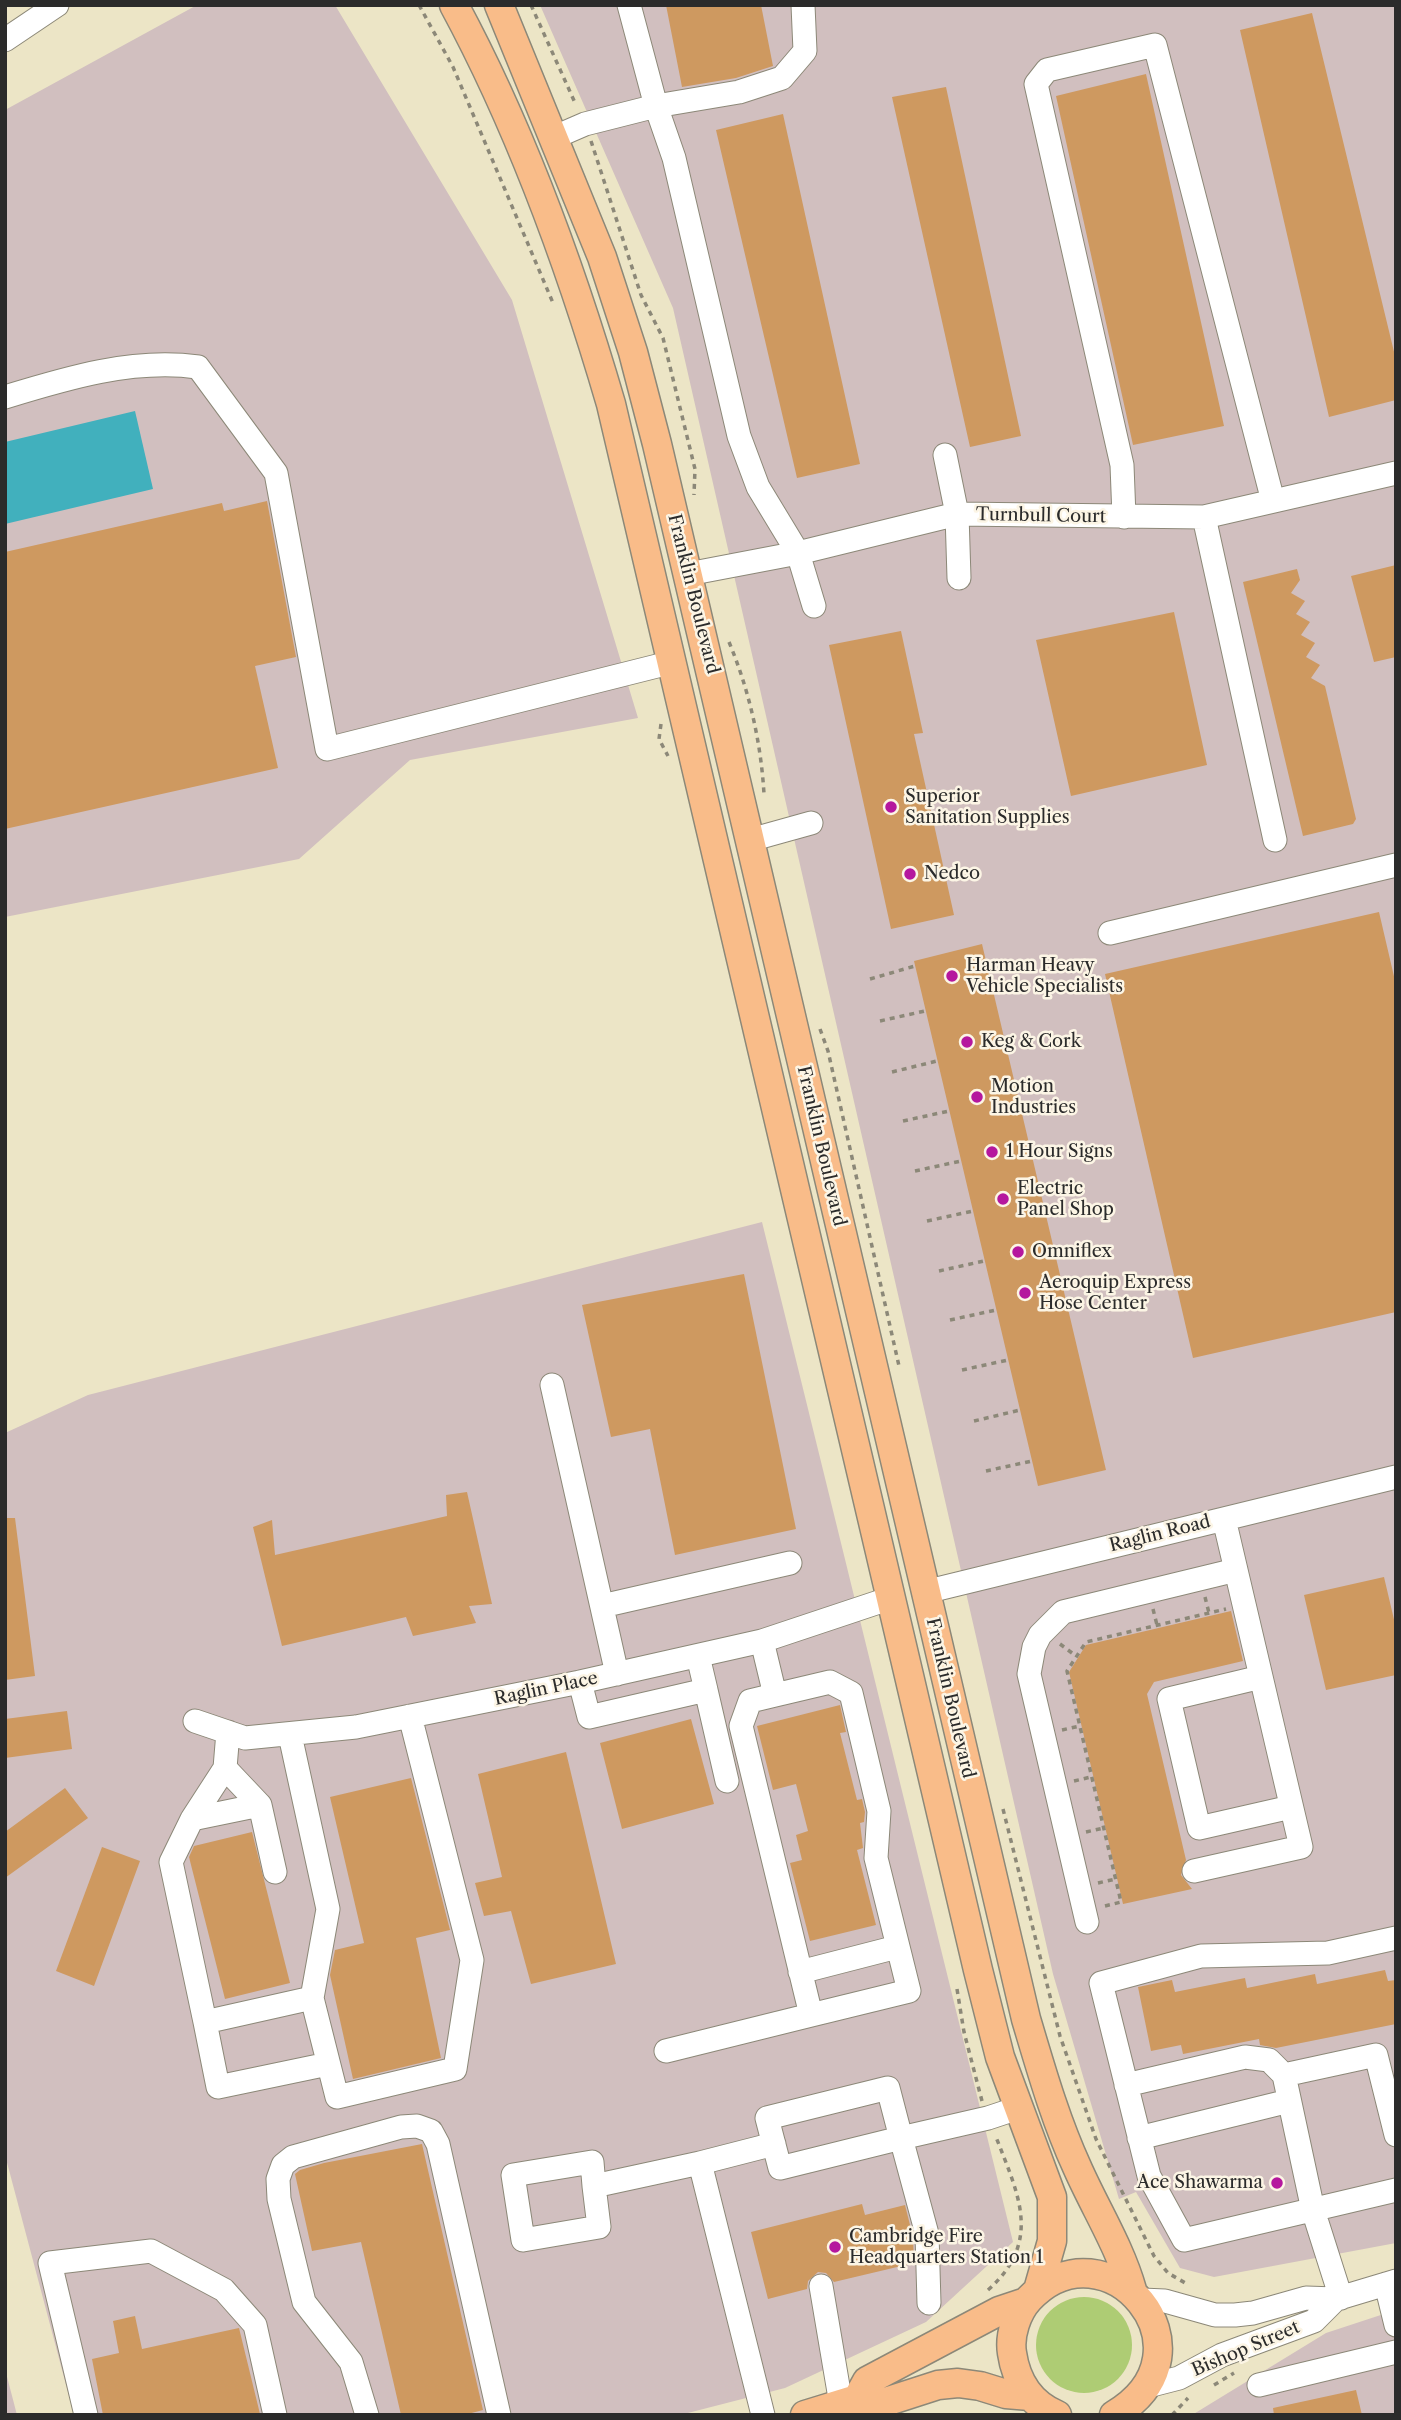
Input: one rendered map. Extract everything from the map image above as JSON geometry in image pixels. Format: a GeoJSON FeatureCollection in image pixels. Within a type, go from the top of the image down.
{"type":"FeatureCollection","features":[{"type":"Feature","properties":{"kind":"main road","name":"Franklin Boulevard"},"geometry":{"type":"LineString","coordinates":[[454,5],[482,57],[529,164],[589,328],[611,404],[988,2007],[1018,2108],[1046,2176],[1054,2209],[1052,2241],[1032,2296],[1014,2325],[1011,2350],[1016,2375],[1045,2409]]}},
{"type":"Feature","properties":{"kind":"main road","name":"Franklin Boulevard"},"geometry":{"type":"LineString","coordinates":[[499,5],[602,257],[633,352],[688,574],[1023,2007],[1044,2081],[1076,2165],[1137,2295],[1156,2327],[1158,2357],[1131,2405]]}},
{"type":"Feature","properties":{"kind":"main road"},"geometry":{"type":"LineString","coordinates":[[849,2402],[867,2381],[1032,2296],[1060,2278],[1085,2273],[1110,2277],[1137,2295]]}},
{"type":"Feature","properties":{"kind":"main road"},"geometry":{"type":"LineString","coordinates":[[806,2415],[849,2402],[876,2405],[938,2385],[958,2383],[980,2386],[1045,2409]]}},
{"type":"Feature","properties":{"kind":"street"},"geometry":{"type":"LineString","coordinates":[[6,37],[57,5]]}},
{"type":"Feature","properties":{"kind":"street"},"geometry":{"type":"LineString","coordinates":[[629,5],[656,106],[674,158],[739,436],[758,487],[798,553],[814,606]]}},
{"type":"Feature","properties":{"kind":"street"},"geometry":{"type":"LineString","coordinates":[[555,137],[585,124],[656,106],[739,92],[782,78],[805,51],[803,5]]}},
{"type":"Feature","properties":{"kind":"street"},"geometry":{"type":"LineString","coordinates":[[1124,517],[1122,464],[1036,84],[1047,71],[1155,45],[1273,501]]}},
{"type":"Feature","properties":{"kind":"street"},"geometry":{"type":"LineString","coordinates":[[5,397],[69,378],[150,364],[164,362],[198,367],[276,473],[327,749],[673,662]]}},
{"type":"Feature","properties":{"kind":"street"},"geometry":{"type":"LineString","coordinates":[[945,455],[957,514],[959,578]]}},
{"type":"Feature","properties":{"kind":"street","name":"Turnbull Court"},"geometry":{"type":"LineString","coordinates":[[688,574],[798,553],[957,514],[1204,517],[1396,473]]}},
{"type":"Feature","properties":{"kind":"street"},"geometry":{"type":"LineString","coordinates":[[1204,517],[1275,840]]}},
{"type":"Feature","properties":{"kind":"street"},"geometry":{"type":"LineString","coordinates":[[750,840],[811,823]]}},
{"type":"Feature","properties":{"kind":"street"},"geometry":{"type":"LineString","coordinates":[[1110,933],[1396,865]]}},
{"type":"Feature","properties":{"kind":"street"},"geometry":{"type":"LineString","coordinates":[[552,1385],[617,1674]]}},
{"type":"Feature","properties":{"kind":"street","name":"Raglin Road"},"geometry":{"type":"LineString","coordinates":[[925,1592],[1396,1477]]}},
{"type":"Feature","properties":{"kind":"street"},"geometry":{"type":"LineString","coordinates":[[1194,1871],[1301,1847],[1224,1519]]}},
{"type":"Feature","properties":{"kind":"street"},"geometry":{"type":"LineString","coordinates":[[602,1606],[790,1563]]}},
{"type":"Feature","properties":{"kind":"street"},"geometry":{"type":"LineString","coordinates":[[1091,1916],[1029,1674],[1034,1647],[1046,1626],[1072,1608],[1236,1570]]}},
{"type":"Feature","properties":{"kind":"street","name":"Raglin Place"},"geometry":{"type":"LineString","coordinates":[[195,1721],[245,1738],[290,1735],[410,1716],[580,1682],[762,1641],[891,1598]]}},
{"type":"Feature","properties":{"kind":"street"},"geometry":{"type":"LineString","coordinates":[[762,1641],[775,1695]]}},
{"type":"Feature","properties":{"kind":"street"},"geometry":{"type":"LineString","coordinates":[[698,1656],[727,1781]]}},
{"type":"Feature","properties":{"kind":"street"},"geometry":{"type":"LineString","coordinates":[[1261,1677],[1169,1699],[1188,1782],[1199,1828],[1291,1807]]}},
{"type":"Feature","properties":{"kind":"street"},"geometry":{"type":"LineString","coordinates":[[580,1682],[589,1717],[706,1690]]}},
{"type":"Feature","properties":{"kind":"street"},"geometry":{"type":"LineString","coordinates":[[666,2052],[909,1991],[876,1858],[879,1811],[851,1693],[830,1682],[750,1702],[741,1726],[811,2015]]}},
{"type":"Feature","properties":{"kind":"street"},"geometry":{"type":"LineString","coordinates":[[290,1735],[328,1909],[312,1998],[337,2097],[455,2069],[472,1960],[410,1716]]}},
{"type":"Feature","properties":{"kind":"street"},"geometry":{"type":"LineString","coordinates":[[228,1732],[225,1768],[192,1819],[171,1862],[218,2087],[328,2064]]}},
{"type":"Feature","properties":{"kind":"street"},"geometry":{"type":"LineString","coordinates":[[225,1768],[260,1805],[275,1872]]}},
{"type":"Feature","properties":{"kind":"street"},"geometry":{"type":"LineString","coordinates":[[192,1819],[260,1805]]}},
{"type":"Feature","properties":{"kind":"street"},"geometry":{"type":"LineString","coordinates":[[1396,1938],[1328,1953],[1201,1956],[1101,1983],[1149,2176],[1184,2240],[1396,2190]]}},
{"type":"Feature","properties":{"kind":"street"},"geometry":{"type":"LineString","coordinates":[[800,1972],[897,1948]]}},
{"type":"Feature","properties":{"kind":"street"},"geometry":{"type":"LineString","coordinates":[[205,2022],[312,1998]]}},
{"type":"Feature","properties":{"kind":"street"},"geometry":{"type":"LineString","coordinates":[[1284,2075],[1376,2055],[1396,2135]]}},
{"type":"Feature","properties":{"kind":"street"},"geometry":{"type":"LineString","coordinates":[[1126,2085],[1245,2057],[1269,2060],[1284,2075],[1313,2210],[1338,2299]]}},
{"type":"Feature","properties":{"kind":"street"},"geometry":{"type":"LineString","coordinates":[[929,2302],[927,2234],[901,2138],[888,2088],[767,2118],[780,2168],[901,2138],[988,2118],[1018,2108]]}},
{"type":"Feature","properties":{"kind":"street"},"geometry":{"type":"LineString","coordinates":[[1139,2138],[1289,2101]]}},
{"type":"Feature","properties":{"kind":"street"},"geometry":{"type":"LineString","coordinates":[[367,2415],[351,2362],[304,2302],[278,2179],[283,2165],[293,2157],[401,2127],[417,2126],[431,2131],[438,2144],[499,2415]]}},
{"type":"Feature","properties":{"kind":"street"},"geometry":{"type":"LineString","coordinates":[[594,2186],[774,2144]]}},
{"type":"Feature","properties":{"kind":"street"},"geometry":{"type":"LineString","coordinates":[[592,2162],[594,2186],[599,2227],[523,2240],[513,2175],[592,2162]]}},
{"type":"Feature","properties":{"kind":"street"},"geometry":{"type":"LineString","coordinates":[[700,2163],[763,2415]]}},
{"type":"Feature","properties":{"kind":"street"},"geometry":{"type":"LineString","coordinates":[[86,2415],[50,2263],[151,2250],[224,2291],[255,2325],[275,2415]]}},
{"type":"Feature","properties":{"kind":"street"},"geometry":{"type":"LineString","coordinates":[[1391,2282],[1396,2325]]}},
{"type":"Feature","properties":{"kind":"street","name":"Bishop Street"},"geometry":{"type":"LineString","coordinates":[[1137,2295],[1215,2315],[1235,2315],[1253,2313],[1306,2298],[1338,2299],[1391,2282]]}},
{"type":"Feature","properties":{"kind":"street"},"geometry":{"type":"LineString","coordinates":[[821,2286],[849,2402]]}},
{"type":"Feature","properties":{"kind":"street","name":"Bishop Street"},"geometry":{"type":"LineString","coordinates":[[1131,2405],[1240,2348],[1314,2321],[1338,2299]]}},
{"type":"Feature","properties":{"kind":"street"},"geometry":{"type":"LineString","coordinates":[[1259,2385],[1396,2352]]}},
{"type":"Feature","properties":{"kind":"path"},"geometry":{"type":"LineString","coordinates":[[419,5],[453,67],[557,314]]}},
{"type":"Feature","properties":{"kind":"path"},"geometry":{"type":"LineString","coordinates":[[661,720],[659,739],[670,759]]}},
{"type":"Feature","properties":{"kind":"path"},"geometry":{"type":"LineString","coordinates":[[870,979],[915,966]]}},
{"type":"Feature","properties":{"kind":"path"},"geometry":{"type":"LineString","coordinates":[[880,1021],[925,1011]]}},
{"type":"Feature","properties":{"kind":"path"},"geometry":{"type":"LineString","coordinates":[[892,1072],[937,1061]]}},
{"type":"Feature","properties":{"kind":"path"},"geometry":{"type":"LineString","coordinates":[[904,1121],[949,1111]]}},
{"type":"Feature","properties":{"kind":"path"},"geometry":{"type":"LineString","coordinates":[[915,1171],[961,1161]]}},
{"type":"Feature","properties":{"kind":"path"},"geometry":{"type":"LineString","coordinates":[[927,1221],[973,1211]]}},
{"type":"Feature","properties":{"kind":"path"},"geometry":{"type":"LineString","coordinates":[[939,1271],[984,1261]]}},
{"type":"Feature","properties":{"kind":"path"},"geometry":{"type":"LineString","coordinates":[[950,1320],[996,1310]]}},
{"type":"Feature","properties":{"kind":"path"},"geometry":{"type":"LineString","coordinates":[[962,1370],[1008,1360]]}},
{"type":"Feature","properties":{"kind":"path"},"geometry":{"type":"LineString","coordinates":[[974,1421],[1020,1410]]}},
{"type":"Feature","properties":{"kind":"path"},"geometry":{"type":"LineString","coordinates":[[986,1471],[1032,1461]]}},
{"type":"Feature","properties":{"kind":"path"},"geometry":{"type":"LineString","coordinates":[[1091,1916],[1121,1902],[1067,1671],[1086,1642],[1227,1609],[1224,1595]]}},
{"type":"Feature","properties":{"kind":"path"},"geometry":{"type":"LineString","coordinates":[[1206,1602],[1209,1613]]}},
{"type":"Feature","properties":{"kind":"path"},"geometry":{"type":"LineString","coordinates":[[1154,1614],[1157,1625]]}},
{"type":"Feature","properties":{"kind":"path"},"geometry":{"type":"LineString","coordinates":[[1063,1648],[1076,1656]]}},
{"type":"Feature","properties":{"kind":"path"},"geometry":{"type":"LineString","coordinates":[[1069,1728],[1080,1726]]}},
{"type":"Feature","properties":{"kind":"path"},"geometry":{"type":"LineString","coordinates":[[1081,1780],[1092,1777]]}},
{"type":"Feature","properties":{"kind":"path"},"geometry":{"type":"LineString","coordinates":[[1002,1805],[1060,2036],[1096,2139],[1154,2256],[1168,2273],[1198,2288]]}},
{"type":"Feature","properties":{"kind":"path"},"geometry":{"type":"LineString","coordinates":[[1092,1830],[1104,1828]]}},
{"type":"Feature","properties":{"kind":"path"},"geometry":{"type":"LineString","coordinates":[[1104,1882],[1116,1879]]}},
{"type":"Feature","properties":{"kind":"path"},"geometry":{"type":"LineString","coordinates":[[981,2296],[1008,2266],[1023,2225]]}},
{"type":"Feature","properties":{"kind":"path"},"geometry":{"type":"LineString","coordinates":[[1208,2388],[1231,2376]]}},
{"type":"Feature","properties":{"kind":"path"},"geometry":{"type":"LineString","coordinates":[[1172,2415],[1185,2400],[1197,2394]]}},
{"type":"Feature","properties":{"kind":"shaded area"},"geometry":{"type":"Polygon","coordinates":[[[197,5],[335,5],[512,300],[638,718],[410,760],[299,859],[5,917],[5,110],[197,5]]]}},
{"type":"Feature","properties":{"kind":"shaded area"},"geometry":{"type":"Polygon","coordinates":[[[540,5],[1396,5],[1396,2243],[1214,2277],[1180,2268],[1136,2192],[1119,2199],[1053,1974],[673,308],[540,5]]]}},
{"type":"Feature","properties":{"kind":"shaded area"},"geometry":{"type":"Polygon","coordinates":[[[762,1222],[1013,2242],[926,2322],[785,2388],[680,2415],[74,2415],[5,2155],[5,1433],[88,1395],[762,1222]]]}},
{"type":"Feature","properties":{"kind":"shaded area"},"geometry":{"type":"Polygon","coordinates":[[[1396,2310],[1396,2415],[1192,2415],[1326,2333],[1396,2310]]]}},
{"type":"Feature","properties":{"kind":"shaded area"},"geometry":{"type":"Polygon","coordinates":[[[5,2369],[17,2415],[5,2415],[5,2369]]]}},
{"type":"Feature","properties":{"kind":"green space"},"geometry":{"type":"Polygon","coordinates":[[[1084,2297],[1102,2301],[1118,2311],[1128,2327],[1132,2345],[1128,2363],[1118,2379],[1102,2389],[1084,2393],[1066,2389],[1050,2379],[1040,2363],[1036,2345],[1040,2327],[1050,2311],[1066,2301],[1084,2297]]]}},
{"type":"Feature","properties":{"kind":"water"},"geometry":{"type":"Polygon","coordinates":[[[135,411],[153,489],[5,524],[5,442],[135,411]]]}},
{"type":"Feature","properties":{"kind":"building"},"geometry":{"type":"Polygon","coordinates":[[[666,5],[761,5],[773,66],[736,78],[682,87],[666,5]]]}},
{"type":"Feature","properties":{"kind":"building"},"geometry":{"type":"Polygon","coordinates":[[[1312,13],[1396,360],[1396,400],[1329,417],[1240,30],[1312,13]]]}},
{"type":"Feature","properties":{"kind":"building"},"geometry":{"type":"Polygon","coordinates":[[[1146,74],[1224,426],[1133,445],[1056,96],[1146,74]]]}},
{"type":"Feature","properties":{"kind":"building"},"geometry":{"type":"Polygon","coordinates":[[[946,87],[1021,436],[970,447],[892,97],[946,87]]]}},
{"type":"Feature","properties":{"kind":"building"},"geometry":{"type":"Polygon","coordinates":[[[783,114],[860,464],[797,478],[716,130],[783,114]]]}},
{"type":"Feature","properties":{"kind":"building"},"geometry":{"type":"Polygon","coordinates":[[[267,501],[296,657],[255,666],[278,768],[5,829],[5,552],[222,503],[224,511],[267,501]]]}},
{"type":"Feature","properties":{"kind":"building"},"geometry":{"type":"Polygon","coordinates":[[[1396,565],[1396,657],[1374,662],[1351,576],[1396,565]]]}},
{"type":"Feature","properties":{"kind":"building"},"geometry":{"type":"Polygon","coordinates":[[[1297,569],[1300,580],[1291,593],[1305,601],[1296,614],[1310,622],[1301,635],[1315,643],[1306,657],[1320,665],[1311,678],[1325,686],[1356,819],[1353,824],[1303,836],[1243,582],[1297,569]]]}},
{"type":"Feature","properties":{"kind":"building"},"geometry":{"type":"Polygon","coordinates":[[[1174,612],[1207,765],[1071,796],[1036,640],[1174,612]]]}},
{"type":"Feature","properties":{"kind":"building"},"geometry":{"type":"Polygon","coordinates":[[[901,631],[923,733],[914,734],[954,915],[891,929],[829,645],[901,631]]]}},
{"type":"Feature","properties":{"kind":"building"},"geometry":{"type":"Polygon","coordinates":[[[1379,912],[1396,985],[1396,1312],[1193,1358],[1105,974],[1379,912]]]}},
{"type":"Feature","properties":{"kind":"building"},"geometry":{"type":"Polygon","coordinates":[[[982,944],[1106,1470],[1038,1486],[914,961],[982,944]]]}},
{"type":"Feature","properties":{"kind":"building"},"geometry":{"type":"Polygon","coordinates":[[[744,1274],[796,1529],[675,1555],[650,1429],[611,1437],[582,1305],[744,1274]]]}},
{"type":"Feature","properties":{"kind":"building"},"geometry":{"type":"Polygon","coordinates":[[[467,1492],[492,1604],[469,1606],[476,1623],[413,1636],[406,1617],[282,1646],[253,1527],[272,1520],[275,1555],[447,1516],[446,1495],[467,1492]]]}},
{"type":"Feature","properties":{"kind":"building"},"geometry":{"type":"Polygon","coordinates":[[[5,1518],[15,1518],[35,1676],[5,1680],[5,1518]]]}},
{"type":"Feature","properties":{"kind":"building"},"geometry":{"type":"Polygon","coordinates":[[[1384,1577],[1396,1628],[1396,1675],[1326,1690],[1304,1595],[1384,1577]]]}},
{"type":"Feature","properties":{"kind":"building"},"geometry":{"type":"Polygon","coordinates":[[[1231,1611],[1243,1661],[1154,1682],[1147,1694],[1186,1860],[1181,1875],[1192,1889],[1123,1904],[1069,1672],[1086,1645],[1231,1611]]]}},
{"type":"Feature","properties":{"kind":"building"},"geometry":{"type":"Polygon","coordinates":[[[840,1705],[846,1732],[840,1733],[857,1800],[862,1799],[865,1812],[864,1822],[860,1823],[863,1848],[857,1850],[876,1925],[810,1941],[790,1863],[802,1860],[796,1835],[808,1831],[796,1784],[773,1790],[757,1726],[840,1705]]]}},
{"type":"Feature","properties":{"kind":"building"},"geometry":{"type":"Polygon","coordinates":[[[67,1711],[72,1749],[5,1758],[5,1719],[67,1711]]]}},
{"type":"Feature","properties":{"kind":"building"},"geometry":{"type":"Polygon","coordinates":[[[691,1719],[714,1804],[622,1829],[600,1743],[691,1719]]]}},
{"type":"Feature","properties":{"kind":"building"},"geometry":{"type":"Polygon","coordinates":[[[566,1752],[616,1964],[531,1984],[511,1911],[484,1916],[475,1883],[502,1877],[478,1774],[566,1752]]]}},
{"type":"Feature","properties":{"kind":"building"},"geometry":{"type":"Polygon","coordinates":[[[411,1778],[450,1930],[416,1938],[441,2058],[353,2079],[330,1975],[335,1950],[364,1943],[330,1797],[411,1778]]]}},
{"type":"Feature","properties":{"kind":"building"},"geometry":{"type":"Polygon","coordinates":[[[65,1788],[88,1818],[5,1878],[5,1832],[65,1788]]]}},
{"type":"Feature","properties":{"kind":"building"},"geometry":{"type":"Polygon","coordinates":[[[252,1832],[290,1983],[225,1999],[189,1857],[194,1846],[252,1832]]]}},
{"type":"Feature","properties":{"kind":"building"},"geometry":{"type":"Polygon","coordinates":[[[102,1847],[140,1861],[94,1986],[56,1971],[102,1847]]]}},
{"type":"Feature","properties":{"kind":"building"},"geometry":{"type":"Polygon","coordinates":[[[1385,1970],[1388,1981],[1396,1980],[1396,2024],[1276,2048],[1260,2045],[1259,2039],[1183,2054],[1181,2045],[1151,2051],[1138,1987],[1172,1980],[1175,1992],[1245,1978],[1247,1988],[1315,1974],[1317,1984],[1385,1970]]]}},
{"type":"Feature","properties":{"kind":"building"},"geometry":{"type":"Polygon","coordinates":[[[422,2144],[483,2410],[464,2415],[401,2415],[361,2242],[312,2251],[295,2174],[324,2163],[422,2144]]]}},
{"type":"Feature","properties":{"kind":"building","name":"Cambridge Fire Headquarters Station 1"},"geometry":{"type":"Polygon","coordinates":[[[862,2204],[865,2215],[905,2205],[913,2237],[914,2263],[834,2282],[826,2273],[818,2272],[808,2281],[807,2289],[768,2299],[751,2232],[862,2204]]]}},
{"type":"Feature","properties":{"kind":"building"},"geometry":{"type":"Polygon","coordinates":[[[135,2316],[142,2349],[239,2328],[260,2414],[103,2415],[92,2359],[119,2353],[113,2321],[135,2316]]]}},
{"type":"Feature","properties":{"kind":"building"},"geometry":{"type":"Polygon","coordinates":[[[1356,2390],[1362,2415],[1274,2415],[1273,2408],[1356,2390]]]}},
{"type":"Feature","properties":{"kind":"place","name":"Superior Sanitation Supplies"},"geometry":{"type":"Point","coordinates":[891,807]}},
{"type":"Feature","properties":{"kind":"place","name":"Nedco"},"geometry":{"type":"Point","coordinates":[910,874]}},
{"type":"Feature","properties":{"kind":"place","name":"Harman Heavy Vehicle Specialists"},"geometry":{"type":"Point","coordinates":[952,976]}},
{"type":"Feature","properties":{"kind":"place","name":"Keg & Cork"},"geometry":{"type":"Point","coordinates":[967,1042]}},
{"type":"Feature","properties":{"kind":"place","name":"Motion Industries"},"geometry":{"type":"Point","coordinates":[977,1097]}},
{"type":"Feature","properties":{"kind":"place","name":"1 Hour Signs"},"geometry":{"type":"Point","coordinates":[992,1152]}},
{"type":"Feature","properties":{"kind":"place","name":"Electric Panel Shop"},"geometry":{"type":"Point","coordinates":[1003,1199]}},
{"type":"Feature","properties":{"kind":"place","name":"Omniflex"},"geometry":{"type":"Point","coordinates":[1018,1252]}},
{"type":"Feature","properties":{"kind":"place","name":"Aeroquip Express Hose Center"},"geometry":{"type":"Point","coordinates":[1025,1293]}},
{"type":"Feature","properties":{"kind":"place","name":"Ace Shawarma"},"geometry":{"type":"Point","coordinates":[1277,2183]}},
{"type":"Feature","properties":{"kind":"place","name":"Cambridge Fire Headquarters Station 1"},"geometry":{"type":"Point","coordinates":[835,2247]}}]}
